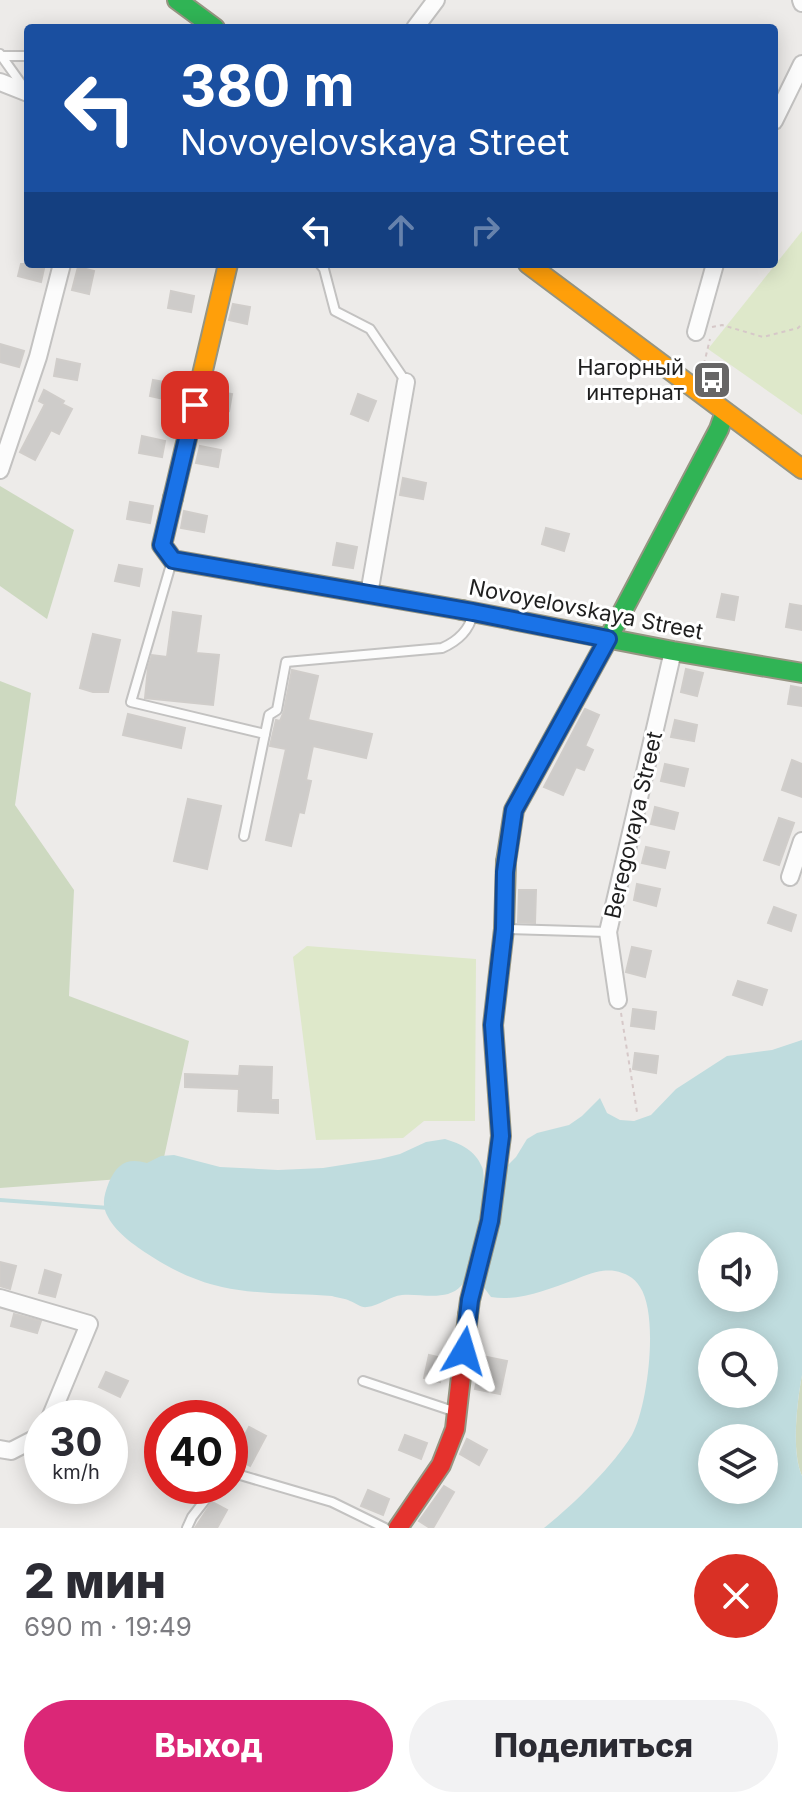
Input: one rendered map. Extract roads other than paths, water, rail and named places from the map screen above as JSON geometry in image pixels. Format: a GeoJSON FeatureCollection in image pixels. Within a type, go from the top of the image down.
{"type":"FeatureCollection","features":[{"type":"Feature","properties":{"kind":"street"},"geometry":{"type":"LineString","coordinates":[[177,0],[210,24]]}},
{"type":"Feature","properties":{"kind":"street"},"geometry":{"type":"LineString","coordinates":[[418,24],[436,0]]}},
{"type":"Feature","properties":{"kind":"street"},"geometry":{"type":"LineString","coordinates":[[778,113],[802,64]]}},
{"type":"Feature","properties":{"kind":"street"},"geometry":{"type":"LineString","coordinates":[[0,82],[24,91]]}},
{"type":"Feature","properties":{"kind":"street"},"geometry":{"type":"LineString","coordinates":[[0,470],[38,357],[61,268]]}},
{"type":"Feature","properties":{"kind":"street"},"geometry":{"type":"LineString","coordinates":[[173,560],[162,545],[227,268]]}},
{"type":"Feature","properties":{"kind":"street"},"geometry":{"type":"LineString","coordinates":[[533,268],[802,469]]}},
{"type":"Feature","properties":{"kind":"street"},"geometry":{"type":"LineString","coordinates":[[696,332],[714,268]]}},
{"type":"Feature","properties":{"kind":"street"},"geometry":{"type":"LineString","coordinates":[[369,594],[406,382]]}},
{"type":"Feature","properties":{"kind":"street"},"geometry":{"type":"LineString","coordinates":[[398,1528],[441,1465],[455,1429],[470,1300],[490,1221],[501,1136],[493,1025],[504,929],[505,872],[514,810],[608,639],[719,429],[725,412]]}},
{"type":"Feature","properties":{"kind":"street","name":"Novoyelovskaya Street"},"geometry":{"type":"LineString","coordinates":[[173,560],[802,673]]}},
{"type":"Feature","properties":{"kind":"street","name":"Beregovaya Street"},"geometry":{"type":"LineString","coordinates":[[618,1000],[608,932],[673,651]]}},
{"type":"Feature","properties":{"kind":"street"},"geometry":{"type":"LineString","coordinates":[[790,877],[802,841]]}},
{"type":"Feature","properties":{"kind":"street"},"geometry":{"type":"LineString","coordinates":[[0,1298],[89,1324],[57,1400]]}},
{"type":"Feature","properties":{"kind":"street"},"geometry":{"type":"LineString","coordinates":[[0,1449],[11,1451],[24,1444]]}},
{"type":"Feature","properties":{"kind":"lane"},"geometry":{"type":"LineString","coordinates":[[1,55],[24,56]]}},
{"type":"Feature","properties":{"kind":"lane"},"geometry":{"type":"LineString","coordinates":[[1,55],[24,87]]}},
{"type":"Feature","properties":{"kind":"lane"},"geometry":{"type":"LineString","coordinates":[[323,268],[335,311],[370,329],[406,382]]}},
{"type":"Feature","properties":{"kind":"lane"},"geometry":{"type":"LineString","coordinates":[[173,560],[131,702],[265,734]]}},
{"type":"Feature","properties":{"kind":"lane"},"geometry":{"type":"LineString","coordinates":[[244,836],[269,715],[277,710],[286,662],[442,648],[456,642],[471,624],[473,612]]}},
{"type":"Feature","properties":{"kind":"lane"},"geometry":{"type":"LineString","coordinates":[[504,929],[608,932]]}},
{"type":"Feature","properties":{"kind":"lane"},"geometry":{"type":"LineString","coordinates":[[363,1381],[457,1412]]}},
{"type":"Feature","properties":{"kind":"lane"},"geometry":{"type":"LineString","coordinates":[[248,1477],[332,1502],[385,1528]]}},
{"type":"Feature","properties":{"kind":"lane"},"geometry":{"type":"LineString","coordinates":[[187,1528],[202,1504]]}},
{"type":"Feature","properties":{"kind":"water"},"geometry":{"type":"Polygon","coordinates":[[[802,1040],[802,1375],[796,1441],[802,1476],[802,1528],[544,1528],[592,1484],[632,1435],[647,1383],[649,1318],[646,1300],[638,1284],[629,1276],[615,1271],[594,1273],[523,1296],[491,1297],[482,1285],[505,1168],[527,1139],[537,1133],[569,1125],[600,1098],[607,1113],[620,1120],[634,1121],[651,1115],[676,1089],[727,1056],[772,1050],[802,1040]]]}},
{"type":"Feature","properties":{"kind":"water"},"geometry":{"type":"Polygon","coordinates":[[[445,1139],[471,1152],[479,1161],[484,1176],[470,1264],[461,1286],[448,1294],[402,1295],[365,1307],[332,1296],[236,1290],[213,1285],[178,1272],[141,1250],[117,1229],[104,1208],[112,1176],[119,1166],[128,1162],[147,1163],[161,1156],[174,1155],[220,1167],[278,1170],[323,1168],[380,1159],[426,1142],[445,1139]]]}},
{"type":"Feature","properties":{"kind":"waterway"},"geometry":{"type":"LineString","coordinates":[[0,1200],[109,1208]]}},
{"type":"Feature","properties":{"kind":"place","name":"Нагорный интернат"},"geometry":{"type":"Point","coordinates":[712,380]}}]}
